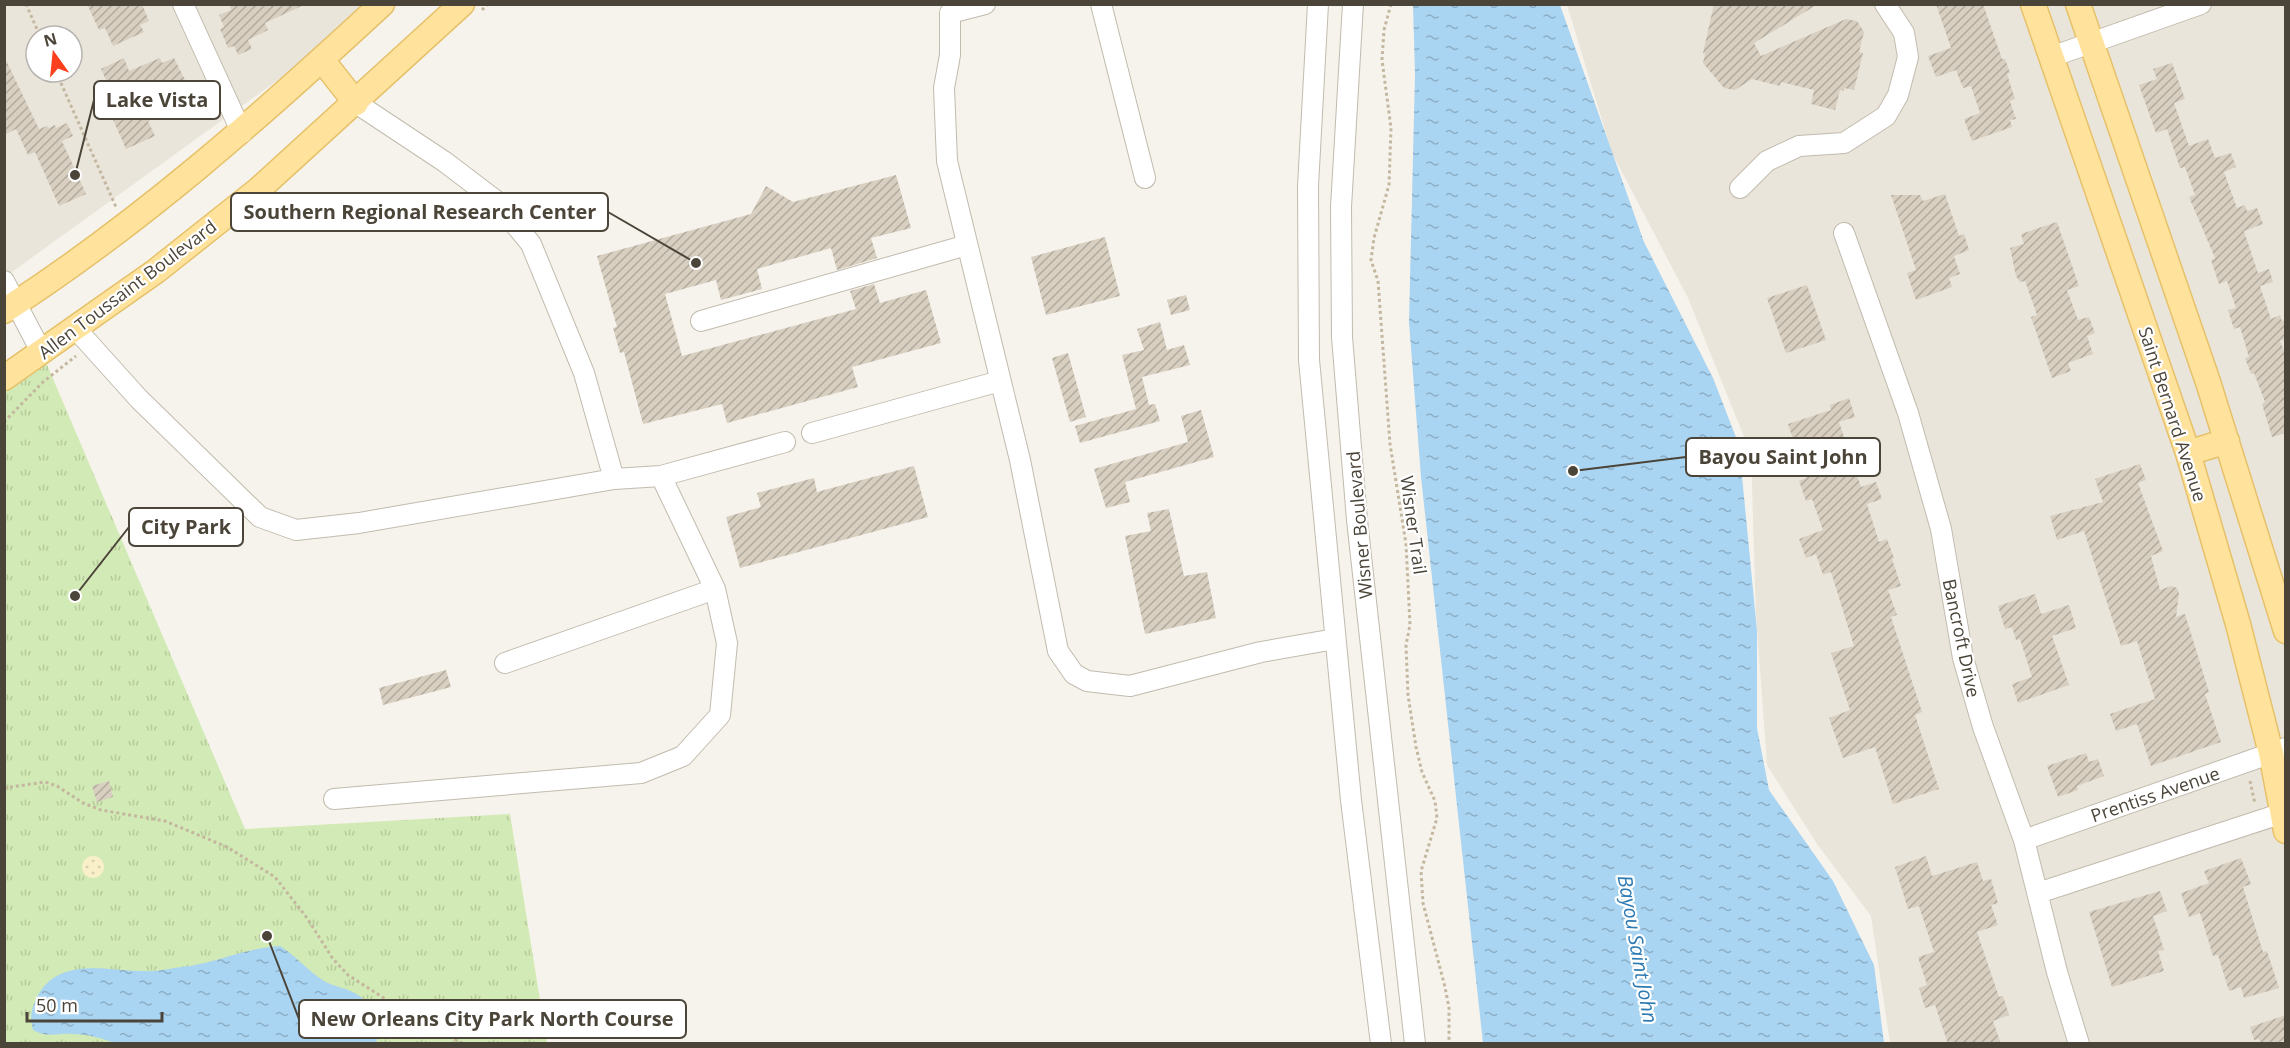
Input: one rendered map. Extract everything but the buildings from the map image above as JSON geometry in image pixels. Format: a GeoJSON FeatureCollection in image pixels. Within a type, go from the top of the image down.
{"type":"FeatureCollection","features":[{"type":"Feature","properties":{"kind":"main road"},"geometry":{"type":"LineString","coordinates":[[10,307],[126,228],[242,133],[382,4]]}},
{"type":"Feature","properties":{"kind":"main road","name":"Allen Toussaint Boulevard"},"geometry":{"type":"LineString","coordinates":[[4,378],[156,271],[258,190],[356,104],[462,4]]}},
{"type":"Feature","properties":{"kind":"main road","name":"Saint Bernard Avenue"},"geometry":{"type":"LineString","coordinates":[[2033,4],[2188,453],[2278,751],[2285,819]]}},
{"type":"Feature","properties":{"kind":"main road"},"geometry":{"type":"LineString","coordinates":[[2078,4],[2227,441],[2286,632]]}},
{"type":"Feature","properties":{"kind":"main road"},"geometry":{"type":"LineString","coordinates":[[322,60],[356,104]]}},
{"type":"Feature","properties":{"kind":"main road"},"geometry":{"type":"LineString","coordinates":[[2188,453],[2227,441]]}},
{"type":"Feature","properties":{"kind":"street"},"geometry":{"type":"LineString","coordinates":[[183,4],[242,133]]}},
{"type":"Feature","properties":{"kind":"street"},"geometry":{"type":"LineString","coordinates":[[985,4],[950,9],[950,55],[944,88],[947,161],[1020,460],[1058,651],[1074,674],[1098,683],[1130,686],[1260,651],[1335,639]]}},
{"type":"Feature","properties":{"kind":"street"},"geometry":{"type":"LineString","coordinates":[[1101,4],[1145,178]]}},
{"type":"Feature","properties":{"kind":"street","name":"Wisner Boulevard"},"geometry":{"type":"LineString","coordinates":[[1318,4],[1308,186],[1309,360],[1335,639],[1381,1044]]}},
{"type":"Feature","properties":{"kind":"street","name":"Wisner Boulevard"},"geometry":{"type":"LineString","coordinates":[[1353,4],[1341,207],[1342,337],[1358,531],[1415,1044]]}},
{"type":"Feature","properties":{"kind":"street"},"geometry":{"type":"LineString","coordinates":[[1740,188],[1767,161],[1798,146],[1844,143],[1886,116],[1898,95],[1908,57],[1904,33],[1886,4]]}},
{"type":"Feature","properties":{"kind":"street"},"geometry":{"type":"LineString","coordinates":[[2051,57],[2201,4]]}},
{"type":"Feature","properties":{"kind":"street"},"geometry":{"type":"LineString","coordinates":[[356,104],[446,162],[495,200],[531,244],[584,373],[614,479]]}},
{"type":"Feature","properties":{"kind":"street","name":"Bancroft Drive"},"geometry":{"type":"LineString","coordinates":[[1844,233],[1908,413],[1941,529],[1963,658],[1983,727],[2024,840],[2079,1044]]}},
{"type":"Feature","properties":{"kind":"street"},"geometry":{"type":"LineString","coordinates":[[701,321],[967,245]]}},
{"type":"Feature","properties":{"kind":"street"},"geometry":{"type":"LineString","coordinates":[[4,281],[10,307],[42,353]]}},
{"type":"Feature","properties":{"kind":"street"},"geometry":{"type":"LineString","coordinates":[[76,329],[139,399],[260,517],[296,530],[359,523],[614,479],[661,476],[785,442]]}},
{"type":"Feature","properties":{"kind":"street"},"geometry":{"type":"LineString","coordinates":[[812,433],[1000,381]]}},
{"type":"Feature","properties":{"kind":"street"},"geometry":{"type":"LineString","coordinates":[[334,799],[641,773],[683,756],[720,714],[727,643],[715,589],[661,476]]}},
{"type":"Feature","properties":{"kind":"street"},"geometry":{"type":"LineString","coordinates":[[505,663],[715,589]]}},
{"type":"Feature","properties":{"kind":"street","name":"Prentiss Avenue"},"geometry":{"type":"LineString","coordinates":[[2024,840],[2278,751]]}},
{"type":"Feature","properties":{"kind":"street"},"geometry":{"type":"LineString","coordinates":[[2038,893],[2285,819]]}},
{"type":"Feature","properties":{"kind":"path"},"geometry":{"type":"LineString","coordinates":[[26,4],[35,24]]}},
{"type":"Feature","properties":{"kind":"path","name":"Wisner Trail"},"geometry":{"type":"LineString","coordinates":[[1391,4],[1384,30],[1382,60],[1390,112],[1389,185],[1371,260],[1378,281],[1390,444],[1406,544],[1410,625],[1406,645],[1408,696],[1418,755],[1435,801],[1437,818],[1421,871],[1423,903],[1446,987],[1449,1008],[1449,1044]]}},
{"type":"Feature","properties":{"kind":"path"},"geometry":{"type":"LineString","coordinates":[[61,84],[126,228]]}},
{"type":"Feature","properties":{"kind":"path"},"geometry":{"type":"LineString","coordinates":[[2249,776],[2256,805]]}},
{"type":"Feature","properties":{"kind":"path"},"geometry":{"type":"LineString","coordinates":[[4,788],[45,782],[101,810],[165,821],[227,847],[275,877],[307,918],[333,959],[348,975],[415,1018],[463,1044]]}},
{"type":"Feature","properties":{"kind":"shaded area"},"geometry":{"type":"Polygon","coordinates":[[[5,5],[375,5],[354,25],[5,277],[5,5]]]}},
{"type":"Feature","properties":{"kind":"shaded area"},"geometry":{"type":"Polygon","coordinates":[[[1567,5],[2285,5],[2285,1043],[1890,1043],[1871,916],[1817,844],[1767,765],[1756,615],[1751,454],[1688,298],[1612,153],[1567,5]]]}},
{"type":"Feature","properties":{"kind":"green space"},"geometry":{"type":"Polygon","coordinates":[[[42,353],[245,829],[510,814],[547,1043],[5,1044],[5,378],[42,353]]]}},
{"type":"Feature","properties":{"kind":"sand"},"geometry":{"type":"Polygon","coordinates":[[[93,856],[101,859],[104,867],[101,875],[93,878],[85,875],[82,867],[85,859],[93,856]]]}},
{"type":"Feature","properties":{"kind":"water"},"geometry":{"type":"Polygon","coordinates":[[[1413,5],[1560,5],[1644,242],[1713,378],[1739,445],[1757,631],[1757,728],[1769,790],[1833,881],[1874,965],[1884,1043],[1483,1043],[1421,477],[1409,322],[1415,74],[1413,5]]]}},
{"type":"Feature","properties":{"kind":"water"},"geometry":{"type":"Polygon","coordinates":[[[280,946],[324,981],[354,993],[369,1005],[376,1017],[378,1030],[376,1043],[115,1043],[78,1034],[47,1035],[33,1030],[32,1012],[38,995],[47,983],[72,970],[101,968],[161,970],[201,964],[256,949],[280,946]]]}},
{"type":"Feature","properties":{"kind":"place","name":"Lake Vista"},"geometry":{"type":"Point","coordinates":[75,175]}},
{"type":"Feature","properties":{"kind":"place","name":"Southern Regional Research Center"},"geometry":{"type":"Point","coordinates":[696,263]}},
{"type":"Feature","properties":{"kind":"place","name":"Bayou Saint John"},"geometry":{"type":"Point","coordinates":[1573,471]}},
{"type":"Feature","properties":{"kind":"place","name":"City Park"},"geometry":{"type":"Point","coordinates":[75,596]}},
{"type":"Feature","properties":{"kind":"place","name":"New Orleans City Park North Course"},"geometry":{"type":"Point","coordinates":[267,936]}}]}
